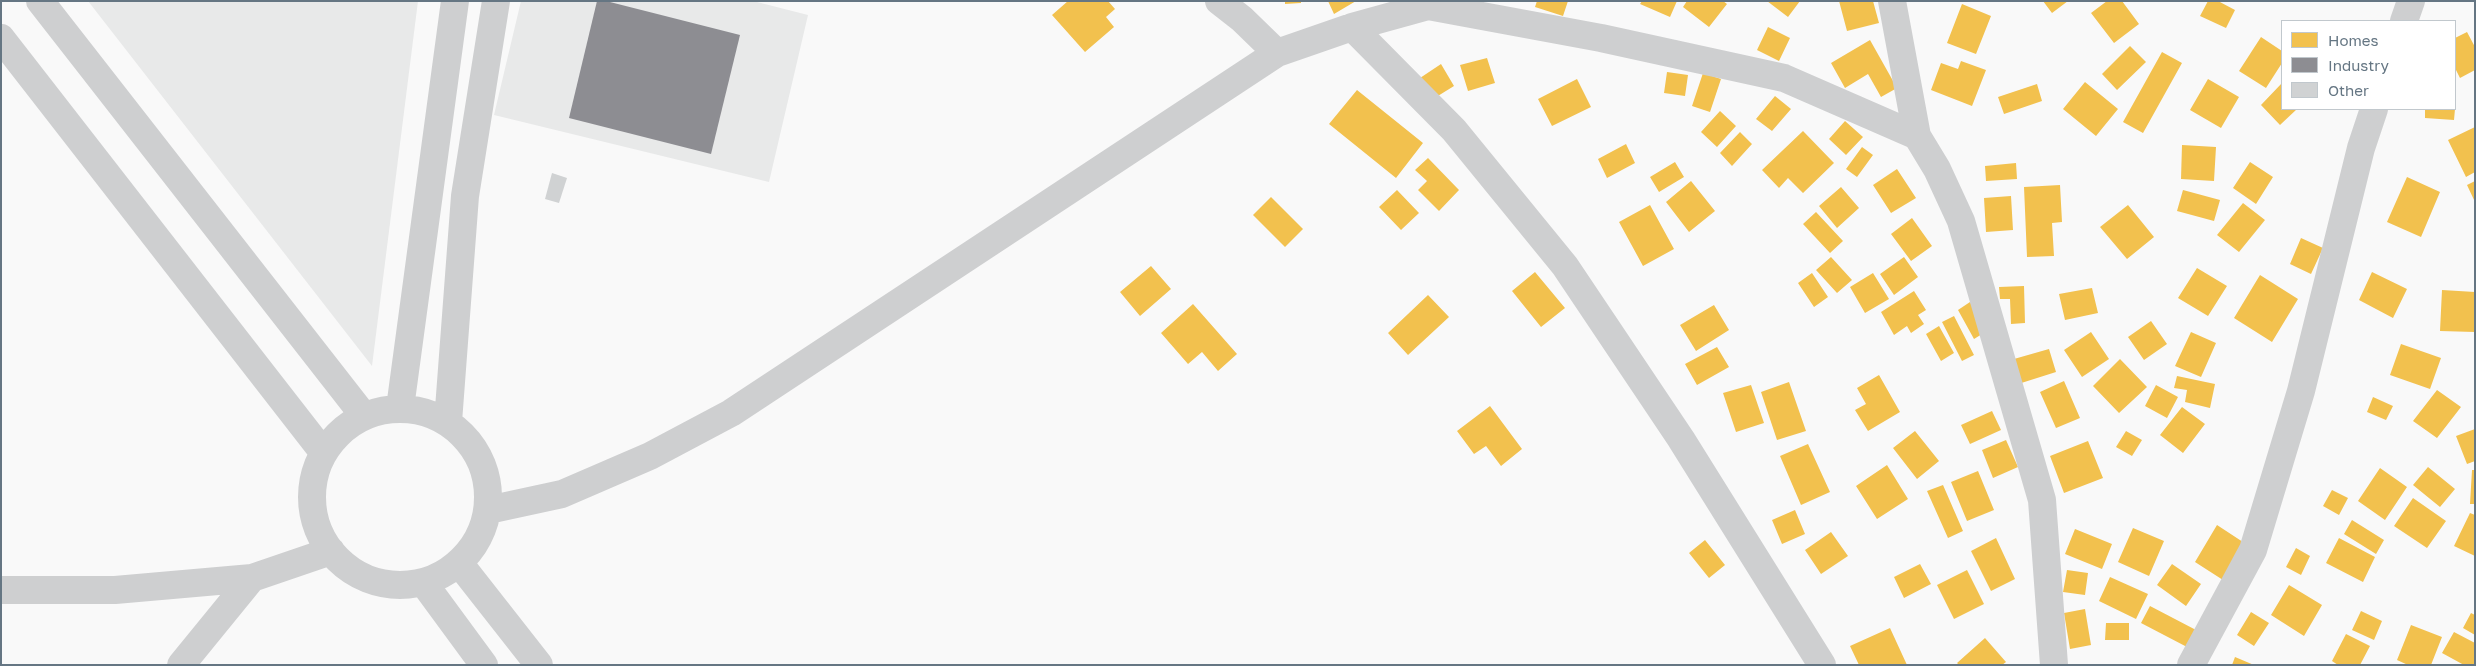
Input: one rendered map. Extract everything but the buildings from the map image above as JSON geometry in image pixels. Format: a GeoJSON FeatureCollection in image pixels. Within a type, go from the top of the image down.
{"type":"FeatureCollection","features":[{"type":"Feature","properties":{"kind":"street"},"geometry":{"type":"LineString","coordinates":[[40,1],[364,416]]}},
{"type":"Feature","properties":{"kind":"street"},"geometry":{"type":"LineString","coordinates":[[400,408],[455,1]]}},
{"type":"Feature","properties":{"kind":"street"},"geometry":{"type":"LineString","coordinates":[[448,422],[465,196],[496,1]]}},
{"type":"Feature","properties":{"kind":"street"},"geometry":{"type":"LineString","coordinates":[[1219,1],[1242,19],[1277,53]]}},
{"type":"Feature","properties":{"kind":"street"},"geometry":{"type":"LineString","coordinates":[[1892,1],[1918,136],[1937,169],[1961,221],[2042,500],[2054,665]]}},
{"type":"Feature","properties":{"kind":"street"},"geometry":{"type":"LineString","coordinates":[[2404,20],[2411,1]]}},
{"type":"Feature","properties":{"kind":"street"},"geometry":{"type":"LineString","coordinates":[[488,510],[562,494],[650,456],[731,413],[1277,53],[1352,27],[1433,4],[1784,78],[1918,136]]}},
{"type":"Feature","properties":{"kind":"street"},"geometry":{"type":"LineString","coordinates":[[1352,27],[1454,130],[1565,266],[1681,439],[1822,665]]}},
{"type":"Feature","properties":{"kind":"street"},"geometry":{"type":"LineString","coordinates":[[1,38],[323,452]]}},
{"type":"Feature","properties":{"kind":"street"},"geometry":{"type":"LineString","coordinates":[[2191,665],[2253,550],[2302,391],[2361,148],[2374,110]]}},
{"type":"Feature","properties":{"kind":"street"},"geometry":{"type":"LineString","coordinates":[[400,408],[424,411],[448,422],[466,439],[481,460],[488,484],[488,510],[478,539],[459,563],[444,574],[423,582],[400,585],[374,581],[350,570],[331,551],[318,528],[312,503],[314,477],[323,452],[341,431],[364,416],[381,410],[400,408]]}},
{"type":"Feature","properties":{"kind":"street"},"geometry":{"type":"LineString","coordinates":[[1,590],[115,590],[252,578],[331,551]]}},
{"type":"Feature","properties":{"kind":"street"},"geometry":{"type":"LineString","coordinates":[[459,563],[539,665]]}},
{"type":"Feature","properties":{"kind":"street"},"geometry":{"type":"LineString","coordinates":[[181,665],[252,578]]}},
{"type":"Feature","properties":{"kind":"street"},"geometry":{"type":"LineString","coordinates":[[423,582],[484,665]]}},
{"type":"Feature","properties":{"kind":"shaded area"},"geometry":{"type":"Polygon","coordinates":[[[88,1],[418,1],[372,366],[88,1]]]}},
{"type":"Feature","properties":{"kind":"shaded area"},"geometry":{"type":"Polygon","coordinates":[[[521,1],[753,1],[808,15],[769,182],[494,115],[521,1]]]}}]}
